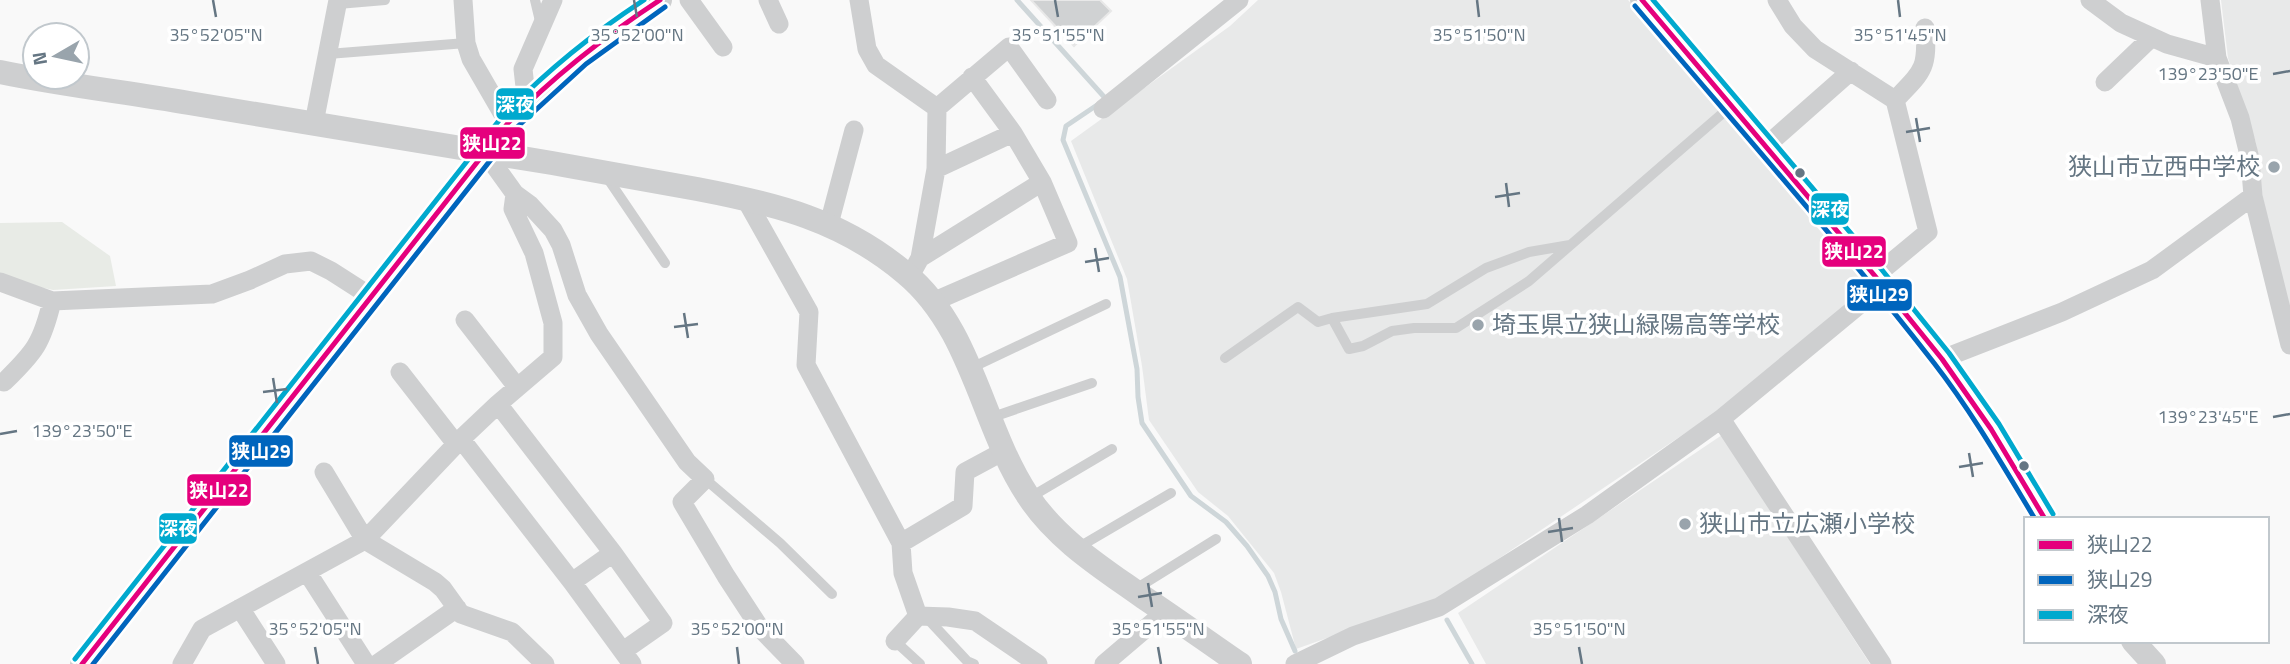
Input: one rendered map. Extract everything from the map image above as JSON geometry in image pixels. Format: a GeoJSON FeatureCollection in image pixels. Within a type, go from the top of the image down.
{"type":"FeatureCollection","features":[{"type":"Feature","properties":{"kind":"street"},"geometry":{"type":"LineString","coordinates":[[463,0],[466,43],[471,59],[508,123]]}},
{"type":"Feature","properties":{"kind":"street"},"geometry":{"type":"LineString","coordinates":[[529,101],[523,69],[553,0]]}},
{"type":"Feature","properties":{"kind":"street"},"geometry":{"type":"LineString","coordinates":[[82,664],[508,123],[563,69],[607,35],[660,0]]}},
{"type":"Feature","properties":{"kind":"street"},"geometry":{"type":"LineString","coordinates":[[689,0],[723,47]]}},
{"type":"Feature","properties":{"kind":"street"},"geometry":{"type":"LineString","coordinates":[[768,0],[779,24]]}},
{"type":"Feature","properties":{"kind":"street"},"geometry":{"type":"LineString","coordinates":[[859,0],[867,49],[876,65],[937,108]]}},
{"type":"Feature","properties":{"kind":"street"},"geometry":{"type":"LineString","coordinates":[[1102,109],[1239,0]]}},
{"type":"Feature","properties":{"kind":"street"},"geometry":{"type":"LineString","coordinates":[[1642,0],[1942,359],[1991,429],[2044,517]]}},
{"type":"Feature","properties":{"kind":"street"},"geometry":{"type":"LineString","coordinates":[[1295,664],[1353,636],[1439,607],[1587,514],[1721,419],[1878,281],[1928,232],[1895,100],[1815,50],[1793,26],[1777,0]]}},
{"type":"Feature","properties":{"kind":"street"},"geometry":{"type":"LineString","coordinates":[[2092,0],[2121,23],[2167,44],[2217,58]]}},
{"type":"Feature","properties":{"kind":"street"},"geometry":{"type":"LineString","coordinates":[[2210,0],[2217,58],[2240,118],[2250,159],[2253,196],[2290,345]]}},
{"type":"Feature","properties":{"kind":"street"},"geometry":{"type":"LineString","coordinates":[[314,123],[338,2]]}},
{"type":"Feature","properties":{"kind":"street"},"geometry":{"type":"LineString","coordinates":[[1895,100],[1919,75],[1927,56],[1925,28]]}},
{"type":"Feature","properties":{"kind":"street"},"geometry":{"type":"LineString","coordinates":[[2105,82],[2152,37]]}},
{"type":"Feature","properties":{"kind":"street"},"geometry":{"type":"LineString","coordinates":[[915,267],[936,169],[937,108],[1009,47],[1048,100]]}},
{"type":"Feature","properties":{"kind":"street"},"geometry":{"type":"LineString","coordinates":[[1766,146],[1851,71]]}},
{"type":"Feature","properties":{"kind":"street"},"geometry":{"type":"LineString","coordinates":[[0,72],[46,82],[314,123],[604,172],[745,198],[791,210],[829,224],[915,267],[952,330],[1010,468],[1050,525],[1076,549],[1240,664]]}},
{"type":"Feature","properties":{"kind":"street"},"geometry":{"type":"LineString","coordinates":[[935,301],[1068,243],[1042,182],[1013,133],[972,77]]}},
{"type":"Feature","properties":{"kind":"street"},"geometry":{"type":"LineString","coordinates":[[829,224],[854,130]]}},
{"type":"Feature","properties":{"kind":"street"},"geometry":{"type":"LineString","coordinates":[[936,169],[1013,133]]}},
{"type":"Feature","properties":{"kind":"street"},"geometry":{"type":"LineString","coordinates":[[484,151],[515,194],[530,205],[553,230],[578,295],[599,334],[687,462],[705,479],[682,502],[760,628],[795,664]]}},
{"type":"Feature","properties":{"kind":"street"},"geometry":{"type":"LineString","coordinates":[[915,267],[1042,182]]}},
{"type":"Feature","properties":{"kind":"street"},"geometry":{"type":"LineString","coordinates":[[182,664],[201,629],[365,540],[458,442],[553,357],[553,323],[534,253],[513,209],[515,194]]}},
{"type":"Feature","properties":{"kind":"street"},"geometry":{"type":"LineString","coordinates":[[1942,359],[2062,312],[2151,270],[2253,196]]}},
{"type":"Feature","properties":{"kind":"street"},"geometry":{"type":"LineString","coordinates":[[745,198],[809,312],[806,365],[901,544],[903,573],[922,617]]}},
{"type":"Feature","properties":{"kind":"street"},"geometry":{"type":"LineString","coordinates":[[0,282],[52,300],[212,294],[285,264],[311,261],[370,296]]}},
{"type":"Feature","properties":{"kind":"street"},"geometry":{"type":"LineString","coordinates":[[4,382],[32,355],[45,329],[52,300]]}},
{"type":"Feature","properties":{"kind":"street"},"geometry":{"type":"LineString","coordinates":[[465,320],[517,387]]}},
{"type":"Feature","properties":{"kind":"street"},"geometry":{"type":"LineString","coordinates":[[400,372],[572,582],[627,658],[663,623],[614,553],[498,404]]}},
{"type":"Feature","properties":{"kind":"street"},"geometry":{"type":"LineString","coordinates":[[1721,419],[1882,664]]}},
{"type":"Feature","properties":{"kind":"street"},"geometry":{"type":"LineString","coordinates":[[901,544],[963,506],[965,472],[1004,451]]}},
{"type":"Feature","properties":{"kind":"street"},"geometry":{"type":"LineString","coordinates":[[324,472],[365,540],[435,582],[461,614],[512,632],[537,662]]}},
{"type":"Feature","properties":{"kind":"street"},"geometry":{"type":"LineString","coordinates":[[572,582],[614,553]]}},
{"type":"Feature","properties":{"kind":"street"},"geometry":{"type":"LineString","coordinates":[[307,572],[366,664]]}},
{"type":"Feature","properties":{"kind":"street"},"geometry":{"type":"LineString","coordinates":[[240,608],[276,664]]}},
{"type":"Feature","properties":{"kind":"street"},"geometry":{"type":"LineString","coordinates":[[377,664],[457,608]]}},
{"type":"Feature","properties":{"kind":"street"},"geometry":{"type":"LineString","coordinates":[[1104,664],[1165,612]]}},
{"type":"Feature","properties":{"kind":"street"},"geometry":{"type":"LineString","coordinates":[[895,641],[922,617],[975,621],[1038,664]]}},
{"type":"Feature","properties":{"kind":"street"},"geometry":{"type":"LineString","coordinates":[[2135,643],[2154,664]]}},
{"type":"Feature","properties":{"kind":"lane"},"geometry":{"type":"LineString","coordinates":[[338,2],[385,0]]}},
{"type":"Feature","properties":{"kind":"lane"},"geometry":{"type":"LineString","coordinates":[[535,0],[541,25]]}},
{"type":"Feature","properties":{"kind":"lane"},"geometry":{"type":"LineString","coordinates":[[328,54],[466,43]]}},
{"type":"Feature","properties":{"kind":"lane"},"geometry":{"type":"LineString","coordinates":[[1332,318],[1349,349],[1363,346],[1392,331],[1456,328],[1529,281],[1732,106]]}},
{"type":"Feature","properties":{"kind":"lane"},"geometry":{"type":"LineString","coordinates":[[604,172],[665,263]]}},
{"type":"Feature","properties":{"kind":"lane"},"geometry":{"type":"LineString","coordinates":[[1224,358],[1298,307],[1318,322],[1427,304],[1486,268],[1530,252],[1571,245]]}},
{"type":"Feature","properties":{"kind":"lane"},"geometry":{"type":"LineString","coordinates":[[969,369],[1106,304]]}},
{"type":"Feature","properties":{"kind":"lane"},"geometry":{"type":"LineString","coordinates":[[990,418],[1092,383]]}},
{"type":"Feature","properties":{"kind":"lane"},"geometry":{"type":"LineString","coordinates":[[1029,498],[1112,449]]}},
{"type":"Feature","properties":{"kind":"lane"},"geometry":{"type":"LineString","coordinates":[[705,479],[780,543],[832,594]]}},
{"type":"Feature","properties":{"kind":"lane"},"geometry":{"type":"LineString","coordinates":[[1076,549],[1171,493]]}},
{"type":"Feature","properties":{"kind":"lane"},"geometry":{"type":"LineString","coordinates":[[1134,590],[1216,539]]}},
{"type":"Feature","properties":{"kind":"lane"},"geometry":{"type":"LineString","coordinates":[[922,617],[974,664]]}},
{"type":"Feature","properties":{"kind":"lane"},"geometry":{"type":"LineString","coordinates":[[895,641],[920,664]]}},
{"type":"Feature","properties":{"kind":"shaded area","name":"埼玉県立狭山緑陽高等学校"},"geometry":{"type":"Polygon","coordinates":[[[1258,0],[1628,0],[1871,284],[1715,413],[1440,598],[1296,649],[1274,573],[1228,516],[1198,492],[1149,420],[1127,279],[1071,141],[1230,26],[1258,0]]]}},
{"type":"Feature","properties":{"kind":"shaded area","name":"狭山市立西中学校"},"geometry":{"type":"Polygon","coordinates":[[[2221,0],[2290,0],[2290,314],[2261,190],[2256,143],[2228,58],[2221,0]]]}},
{"type":"Feature","properties":{"kind":"shaded area"},"geometry":{"type":"Polygon","coordinates":[[[62,222],[110,256],[116,286],[53,290],[0,278],[0,223],[62,222]]]}},
{"type":"Feature","properties":{"kind":"shaded area","name":"狭山市立広瀬小学校"},"geometry":{"type":"Polygon","coordinates":[[[1722,435],[1870,664],[1486,664],[1458,613],[1722,435]]]}},
{"type":"Feature","properties":{"kind":"building"},"geometry":{"type":"Polygon","coordinates":[[[1031,0],[1100,0],[1111,11],[1074,46],[1031,0]]]}},
{"type":"Feature","properties":{"kind":"waterway"},"geometry":{"type":"LineString","coordinates":[[1017,0],[1106,99],[1066,126],[1063,140],[1120,277],[1137,369],[1142,423],[1191,496],[1226,522],[1268,576],[1281,619],[1295,651]]}},
{"type":"Feature","properties":{"kind":"waterway"},"geometry":{"type":"LineString","coordinates":[[1447,620],[1472,664]]}},
{"type":"Feature","properties":{"kind":"transit line","name":"深夜"},"geometry":{"type":"LineString","coordinates":[[75,659],[501,118],[569,55],[644,0]]}},
{"type":"Feature","properties":{"kind":"transit line","name":"狭山22"},"geometry":{"type":"LineString","coordinates":[[82,664],[508,123],[581,57],[660,0]]}},
{"type":"Feature","properties":{"kind":"transit line","name":"狭山22"},"geometry":{"type":"LineString","coordinates":[[1642,0],[1942,359],[1991,429],[2044,517]]}},
{"type":"Feature","properties":{"kind":"transit line","name":"深夜"},"geometry":{"type":"LineString","coordinates":[[1653,0],[1949,353],[1999,424],[2053,514]]}},
{"type":"Feature","properties":{"kind":"transit line","name":"狭山29"},"geometry":{"type":"LineString","coordinates":[[1635,6],[1824,228],[1934,363],[1974,420],[2034,517]]}},
{"type":"Feature","properties":{"kind":"transit line","name":"狭山29"},"geometry":{"type":"LineString","coordinates":[[93,664],[515,129],[586,64],[665,7]]}},
{"type":"Feature","properties":{"kind":"place","name":"狭山市立西中学校"},"geometry":{"type":"Point","coordinates":[2274,167]}},
{"type":"Feature","properties":{"kind":"place","name":"埼玉県立狭山緑陽高等学校"},"geometry":{"type":"Point","coordinates":[1478,325]}},
{"type":"Feature","properties":{"kind":"place","name":"狭山市立広瀬小学校"},"geometry":{"type":"Point","coordinates":[1685,524]}}]}
